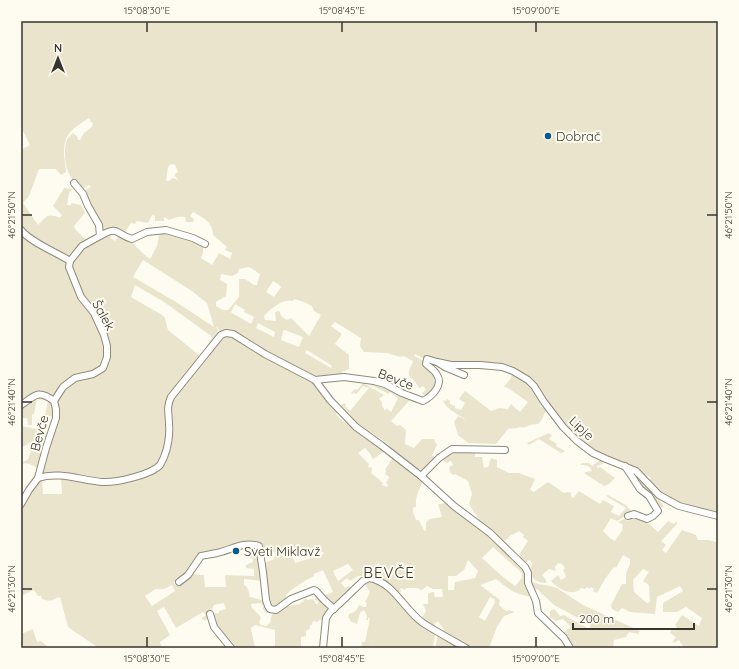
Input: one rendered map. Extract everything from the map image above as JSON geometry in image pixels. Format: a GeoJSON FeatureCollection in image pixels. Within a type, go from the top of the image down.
{"type":"FeatureCollection","features":[{"type":"Feature","properties":{"kind":"street"},"geometry":{"type":"LineString","coordinates":[[74,183],[83,194],[99,225],[100,236]]}},
{"type":"Feature","properties":{"kind":"street"},"geometry":{"type":"LineString","coordinates":[[21,230],[32,240],[70,261],[82,246],[107,231],[114,230],[132,239],[147,232],[166,230],[198,240],[205,244]]}},
{"type":"Feature","properties":{"kind":"street","name":"Šalek"},"geometry":{"type":"LineString","coordinates":[[54,401],[63,387],[75,378],[93,374],[103,368],[107,357],[107,346],[104,335],[94,313],[81,297],[69,267],[70,261]]}},
{"type":"Feature","properties":{"kind":"street"},"geometry":{"type":"LineString","coordinates":[[38,478],[47,475],[56,475],[103,482],[148,473],[159,466],[164,457],[168,436],[169,425],[167,405],[171,397],[221,335],[226,333],[233,334],[265,354],[315,380],[330,400],[356,427],[422,476],[454,506],[490,532],[520,562],[528,573],[528,583],[536,601],[538,614],[564,638],[570,648]]}},
{"type":"Feature","properties":{"kind":"street","name":"Bevče"},"geometry":{"type":"LineString","coordinates":[[315,380],[344,377],[374,381],[385,384],[423,401],[431,397],[439,382],[439,377],[426,364],[426,361],[431,359],[437,362]]}},
{"type":"Feature","properties":{"kind":"street"},"geometry":{"type":"LineString","coordinates":[[437,362],[464,375]]}},
{"type":"Feature","properties":{"kind":"street","name":"Lipje"},"geometry":{"type":"LineString","coordinates":[[437,362],[451,365],[502,367],[513,371],[528,380],[534,386],[563,427],[577,441],[606,460],[636,471],[659,494],[679,506],[718,516]]}},
{"type":"Feature","properties":{"kind":"street","name":"Bevče"},"geometry":{"type":"LineString","coordinates":[[21,405],[34,395],[47,396],[54,401],[56,409],[56,418],[38,478],[21,504]]}},
{"type":"Feature","properties":{"kind":"street"},"geometry":{"type":"LineString","coordinates":[[422,476],[439,458],[452,449],[504,450]]}},
{"type":"Feature","properties":{"kind":"street"},"geometry":{"type":"LineString","coordinates":[[625,466],[640,489],[649,496],[658,511],[654,516],[647,519],[634,514],[628,516]]}},
{"type":"Feature","properties":{"kind":"street"},"geometry":{"type":"LineString","coordinates":[[179,582],[188,575],[201,556],[219,553],[234,546],[254,545],[259,546],[266,600],[270,609],[276,610],[291,599],[314,590],[334,609]]}},
{"type":"Feature","properties":{"kind":"street"},"geometry":{"type":"LineString","coordinates":[[323,648],[326,618],[362,581],[366,579],[373,579],[384,584],[397,595],[423,623],[466,648]]}},
{"type":"Feature","properties":{"kind":"street"},"geometry":{"type":"LineString","coordinates":[[210,614],[214,627],[230,648]]}},
{"type":"Feature","properties":{"kind":"shaded area"},"geometry":{"type":"Polygon","coordinates":[[[21,21],[718,21],[718,514],[677,504],[670,500],[658,488],[653,487],[648,482],[651,478],[646,475],[645,477],[638,470],[599,454],[573,434],[529,378],[514,369],[475,363],[447,363],[431,358],[425,359],[415,354],[414,356],[424,361],[438,378],[435,389],[426,398],[422,393],[426,390],[423,386],[419,388],[409,375],[413,361],[404,356],[400,357],[387,353],[364,352],[360,346],[361,338],[335,322],[331,326],[342,334],[335,344],[349,355],[349,369],[342,372],[341,377],[323,379],[313,378],[267,354],[236,334],[232,332],[220,331],[216,326],[219,333],[218,336],[166,403],[165,412],[168,419],[168,426],[163,455],[157,466],[149,470],[110,480],[85,478],[57,473],[42,474],[49,441],[58,420],[57,398],[55,396],[33,394],[21,404],[21,232],[38,245],[59,254],[69,263],[85,245],[111,231],[113,232],[110,237],[115,241],[120,235],[131,240],[130,242],[150,259],[157,246],[160,231],[166,231],[200,241],[203,243],[203,253],[201,258],[212,265],[219,253],[230,259],[232,253],[225,250],[227,247],[213,235],[213,230],[209,223],[193,212],[190,216],[194,219],[193,222],[186,222],[185,217],[177,217],[169,220],[164,217],[164,221],[155,221],[155,216],[152,215],[148,223],[137,221],[135,224],[131,223],[124,234],[113,229],[101,233],[99,222],[87,202],[83,191],[91,187],[89,185],[82,189],[79,187],[79,183],[77,184],[67,169],[65,159],[67,139],[73,133],[77,136],[78,140],[80,140],[84,133],[92,127],[93,123],[89,118],[73,129],[67,137],[64,149],[66,172],[61,175],[56,169],[39,169],[29,196],[23,203],[38,225],[48,216],[60,218],[62,215],[53,206],[64,188],[73,189],[69,193],[67,205],[71,205],[71,203],[81,205],[85,213],[74,226],[85,239],[83,244],[70,258],[66,258],[54,249],[40,244],[22,230],[21,150],[30,145],[21,127],[21,21]],[[171,164],[168,167],[166,181],[173,178],[178,180],[175,176],[178,172],[175,165],[171,164]],[[143,260],[133,277],[176,302],[214,327],[207,303],[192,291],[143,260]],[[249,267],[239,269],[238,273],[232,276],[221,274],[220,280],[227,284],[226,296],[216,302],[216,306],[223,310],[228,310],[239,297],[239,279],[245,279],[254,285],[257,285],[260,274],[249,267]],[[273,281],[266,292],[274,297],[281,287],[273,281]],[[135,285],[131,297],[165,318],[168,330],[199,355],[202,354],[212,338],[211,336],[164,302],[135,285]],[[294,299],[293,301],[285,301],[274,307],[264,316],[265,320],[276,321],[275,312],[279,311],[282,317],[287,320],[291,318],[309,336],[321,315],[314,311],[312,306],[304,302],[294,299]],[[235,304],[231,312],[251,324],[254,317],[244,312],[245,310],[235,304]],[[258,323],[256,328],[274,337],[275,332],[258,323]],[[285,330],[283,331],[281,340],[299,347],[303,337],[285,330]],[[307,350],[305,353],[331,368],[332,366],[307,350]]]}},
{"type":"Feature","properties":{"kind":"shaded area"},"geometry":{"type":"Polygon","coordinates":[[[227,335],[235,336],[269,358],[313,381],[315,386],[338,411],[336,414],[340,419],[342,419],[342,421],[349,424],[369,440],[384,449],[385,451],[373,459],[365,448],[358,453],[368,463],[369,468],[371,467],[371,473],[383,483],[382,485],[387,487],[388,484],[386,483],[389,477],[385,474],[385,470],[393,457],[423,481],[417,497],[416,507],[413,508],[413,512],[416,520],[419,520],[424,530],[426,531],[426,523],[429,519],[442,517],[438,504],[448,503],[489,532],[521,564],[526,574],[527,584],[532,596],[517,593],[496,579],[480,585],[500,600],[499,605],[506,611],[509,610],[515,612],[504,616],[497,627],[489,648],[469,648],[442,633],[444,630],[438,621],[434,624],[437,628],[436,630],[423,621],[422,618],[426,611],[423,604],[428,604],[428,593],[434,592],[435,597],[443,597],[442,589],[433,589],[427,586],[422,590],[416,588],[406,588],[405,590],[401,588],[400,590],[402,591],[399,592],[373,578],[380,565],[378,563],[367,576],[358,576],[350,581],[347,578],[341,583],[345,588],[349,586],[353,589],[335,606],[321,597],[333,592],[323,570],[314,574],[314,576],[291,590],[286,595],[286,601],[281,606],[277,608],[270,608],[267,601],[263,564],[274,559],[277,555],[276,552],[266,554],[266,557],[261,558],[260,549],[263,545],[262,544],[234,545],[217,552],[201,555],[186,575],[176,578],[176,581],[173,582],[178,586],[192,573],[204,575],[205,587],[226,587],[225,575],[254,576],[254,569],[246,568],[246,565],[253,562],[249,546],[255,546],[258,549],[263,581],[244,579],[244,585],[248,589],[250,597],[265,601],[268,609],[272,611],[266,613],[262,608],[264,607],[261,603],[251,604],[252,608],[261,617],[259,623],[261,625],[267,626],[270,623],[272,614],[286,604],[288,606],[300,604],[306,598],[307,600],[313,599],[316,604],[318,604],[318,601],[315,600],[316,594],[330,608],[325,620],[319,620],[318,622],[313,621],[312,625],[310,625],[310,629],[306,631],[306,636],[301,637],[301,648],[275,648],[275,630],[255,625],[251,628],[255,648],[227,648],[215,632],[211,623],[211,614],[219,613],[219,611],[226,609],[224,603],[214,605],[208,619],[204,621],[202,618],[206,615],[203,612],[176,628],[164,607],[157,611],[170,635],[160,642],[162,648],[96,648],[97,647],[68,627],[60,597],[45,600],[42,599],[41,596],[38,596],[34,590],[23,595],[21,591],[21,512],[23,503],[29,492],[38,482],[43,479],[49,477],[56,476],[105,484],[152,475],[160,469],[165,458],[171,430],[172,421],[168,406],[169,403],[218,341],[227,335]],[[61,478],[42,480],[43,494],[62,494],[61,478]],[[493,547],[482,558],[515,586],[522,578],[522,573],[493,547]],[[310,548],[307,550],[299,550],[299,555],[293,557],[295,563],[324,554],[323,552],[315,551],[310,548]],[[468,560],[464,570],[456,576],[448,576],[448,590],[454,590],[455,582],[475,578],[478,571],[468,560]],[[348,564],[333,571],[338,581],[353,570],[348,564]],[[172,585],[164,589],[156,589],[145,596],[152,606],[175,591],[172,585]],[[490,597],[479,617],[485,621],[495,602],[494,599],[490,597]]]}},
{"type":"Feature","properties":{"kind":"shaded area"},"geometry":{"type":"Polygon","coordinates":[[[512,372],[522,378],[535,390],[540,400],[540,406],[547,410],[541,421],[538,424],[508,429],[496,444],[468,443],[458,435],[454,422],[458,416],[466,420],[450,409],[443,400],[446,401],[447,399],[450,401],[450,404],[455,406],[455,408],[461,410],[465,403],[459,399],[465,391],[491,411],[499,408],[508,409],[511,404],[520,412],[528,402],[508,388],[504,387],[511,378],[512,372]]]}},
{"type":"Feature","properties":{"kind":"shaded area"},"geometry":{"type":"Polygon","coordinates":[[[363,383],[384,395],[379,399],[382,402],[384,410],[386,410],[386,408],[391,412],[398,398],[390,392],[389,394],[366,383],[382,385],[417,402],[409,401],[391,421],[397,426],[400,425],[406,430],[405,444],[414,448],[422,439],[434,439],[437,445],[432,455],[436,459],[423,470],[419,469],[399,455],[385,442],[354,421],[350,414],[341,405],[344,403],[350,411],[369,388],[363,386],[356,394],[351,393],[355,389],[357,390],[363,383]]]}},
{"type":"Feature","properties":{"kind":"shaded area"},"geometry":{"type":"Polygon","coordinates":[[[42,397],[53,402],[54,417],[45,415],[48,401],[37,399],[34,414],[32,414],[32,425],[28,425],[27,418],[23,418],[21,407],[30,399],[42,397]]]}},
{"type":"Feature","properties":{"kind":"shaded area"},"geometry":{"type":"Polygon","coordinates":[[[21,426],[45,431],[47,433],[45,445],[32,443],[27,444],[21,449],[21,426]]]}},
{"type":"Feature","properties":{"kind":"shaded area"},"geometry":{"type":"Polygon","coordinates":[[[549,433],[552,435],[549,439],[557,444],[556,446],[565,451],[564,452],[561,453],[539,439],[529,445],[527,443],[549,433]]]}},
{"type":"Feature","properties":{"kind":"shaded area"},"geometry":{"type":"Polygon","coordinates":[[[35,445],[44,448],[39,469],[30,464],[22,463],[28,459],[31,451],[29,449],[35,445]]]}},
{"type":"Feature","properties":{"kind":"shaded area"},"geometry":{"type":"Polygon","coordinates":[[[475,451],[475,457],[482,457],[484,468],[488,467],[491,458],[497,460],[497,467],[509,473],[519,473],[535,479],[530,490],[534,492],[548,482],[564,493],[571,493],[573,498],[579,491],[600,504],[603,500],[614,506],[611,512],[619,516],[626,508],[606,496],[608,495],[626,505],[632,512],[617,521],[611,518],[603,531],[615,541],[623,529],[623,525],[618,522],[624,519],[628,521],[631,516],[646,521],[658,532],[668,521],[674,524],[676,522],[678,523],[661,541],[666,545],[662,550],[666,553],[682,530],[696,535],[698,540],[709,540],[718,543],[718,648],[682,648],[683,646],[679,640],[674,643],[673,641],[676,637],[670,633],[672,629],[675,631],[677,628],[675,625],[682,615],[699,626],[702,618],[686,607],[677,612],[663,612],[663,603],[683,591],[680,586],[657,597],[655,614],[630,612],[622,608],[618,612],[612,609],[611,605],[622,584],[626,584],[626,573],[630,564],[630,559],[623,555],[616,568],[614,567],[597,593],[593,591],[594,589],[591,587],[590,589],[587,587],[585,589],[581,588],[578,591],[570,592],[561,589],[554,584],[551,581],[558,575],[561,580],[566,577],[563,570],[565,568],[561,563],[558,563],[555,567],[556,571],[549,569],[542,575],[546,580],[546,583],[535,580],[529,571],[533,563],[529,560],[525,563],[525,561],[523,562],[519,555],[528,541],[519,531],[502,541],[482,524],[469,504],[472,494],[468,481],[455,474],[453,475],[450,472],[449,467],[453,465],[451,461],[446,463],[441,458],[452,452],[475,451]],[[643,569],[633,580],[634,592],[647,603],[650,602],[649,585],[643,581],[649,572],[643,569]]]}},
{"type":"Feature","properties":{"kind":"shaded area"},"geometry":{"type":"Polygon","coordinates":[[[602,459],[603,464],[597,466],[597,468],[600,467],[615,478],[609,484],[604,486],[584,473],[592,471],[588,466],[580,465],[582,463],[589,463],[592,466],[602,459]]]}},
{"type":"Feature","properties":{"kind":"shaded area"},"geometry":{"type":"Polygon","coordinates":[[[635,471],[655,493],[664,507],[659,508],[642,489],[630,472],[635,471]]]}},
{"type":"Feature","properties":{"kind":"shaded area"},"geometry":{"type":"Polygon","coordinates":[[[370,580],[386,587],[433,631],[435,635],[433,648],[379,648],[371,646],[371,648],[361,648],[362,642],[365,642],[370,618],[366,620],[367,616],[364,610],[360,613],[357,624],[350,621],[348,618],[349,614],[356,611],[359,605],[366,607],[367,604],[365,602],[370,592],[364,583],[370,580]]]}},
{"type":"Feature","properties":{"kind":"shaded area"},"geometry":{"type":"Polygon","coordinates":[[[529,580],[538,584],[557,588],[583,605],[640,631],[638,634],[629,632],[626,637],[614,640],[613,648],[572,648],[561,634],[571,627],[563,619],[556,621],[550,617],[550,611],[554,609],[560,616],[564,615],[589,629],[591,625],[554,605],[537,589],[533,592],[529,580]]]}},
{"type":"Feature","properties":{"kind":"shaded area"},"geometry":{"type":"Polygon","coordinates":[[[33,629],[37,642],[41,641],[49,648],[21,648],[21,634],[33,629]]]}},
{"type":"Feature","properties":{"kind":"shaded area"},"geometry":{"type":"Polygon","coordinates":[[[438,634],[463,648],[435,648],[438,634]]]}},
{"type":"Feature","properties":{"kind":"place","name":"Dobrač"},"geometry":{"type":"Point","coordinates":[548,136]}},
{"type":"Feature","properties":{"kind":"place","name":"Sveti Miklavž"},"geometry":{"type":"Point","coordinates":[236,551]}},
{"type":"Feature","properties":{"kind":"district","name":"BEVČE"},"geometry":{"type":"Point","coordinates":[389,572]}}]}
